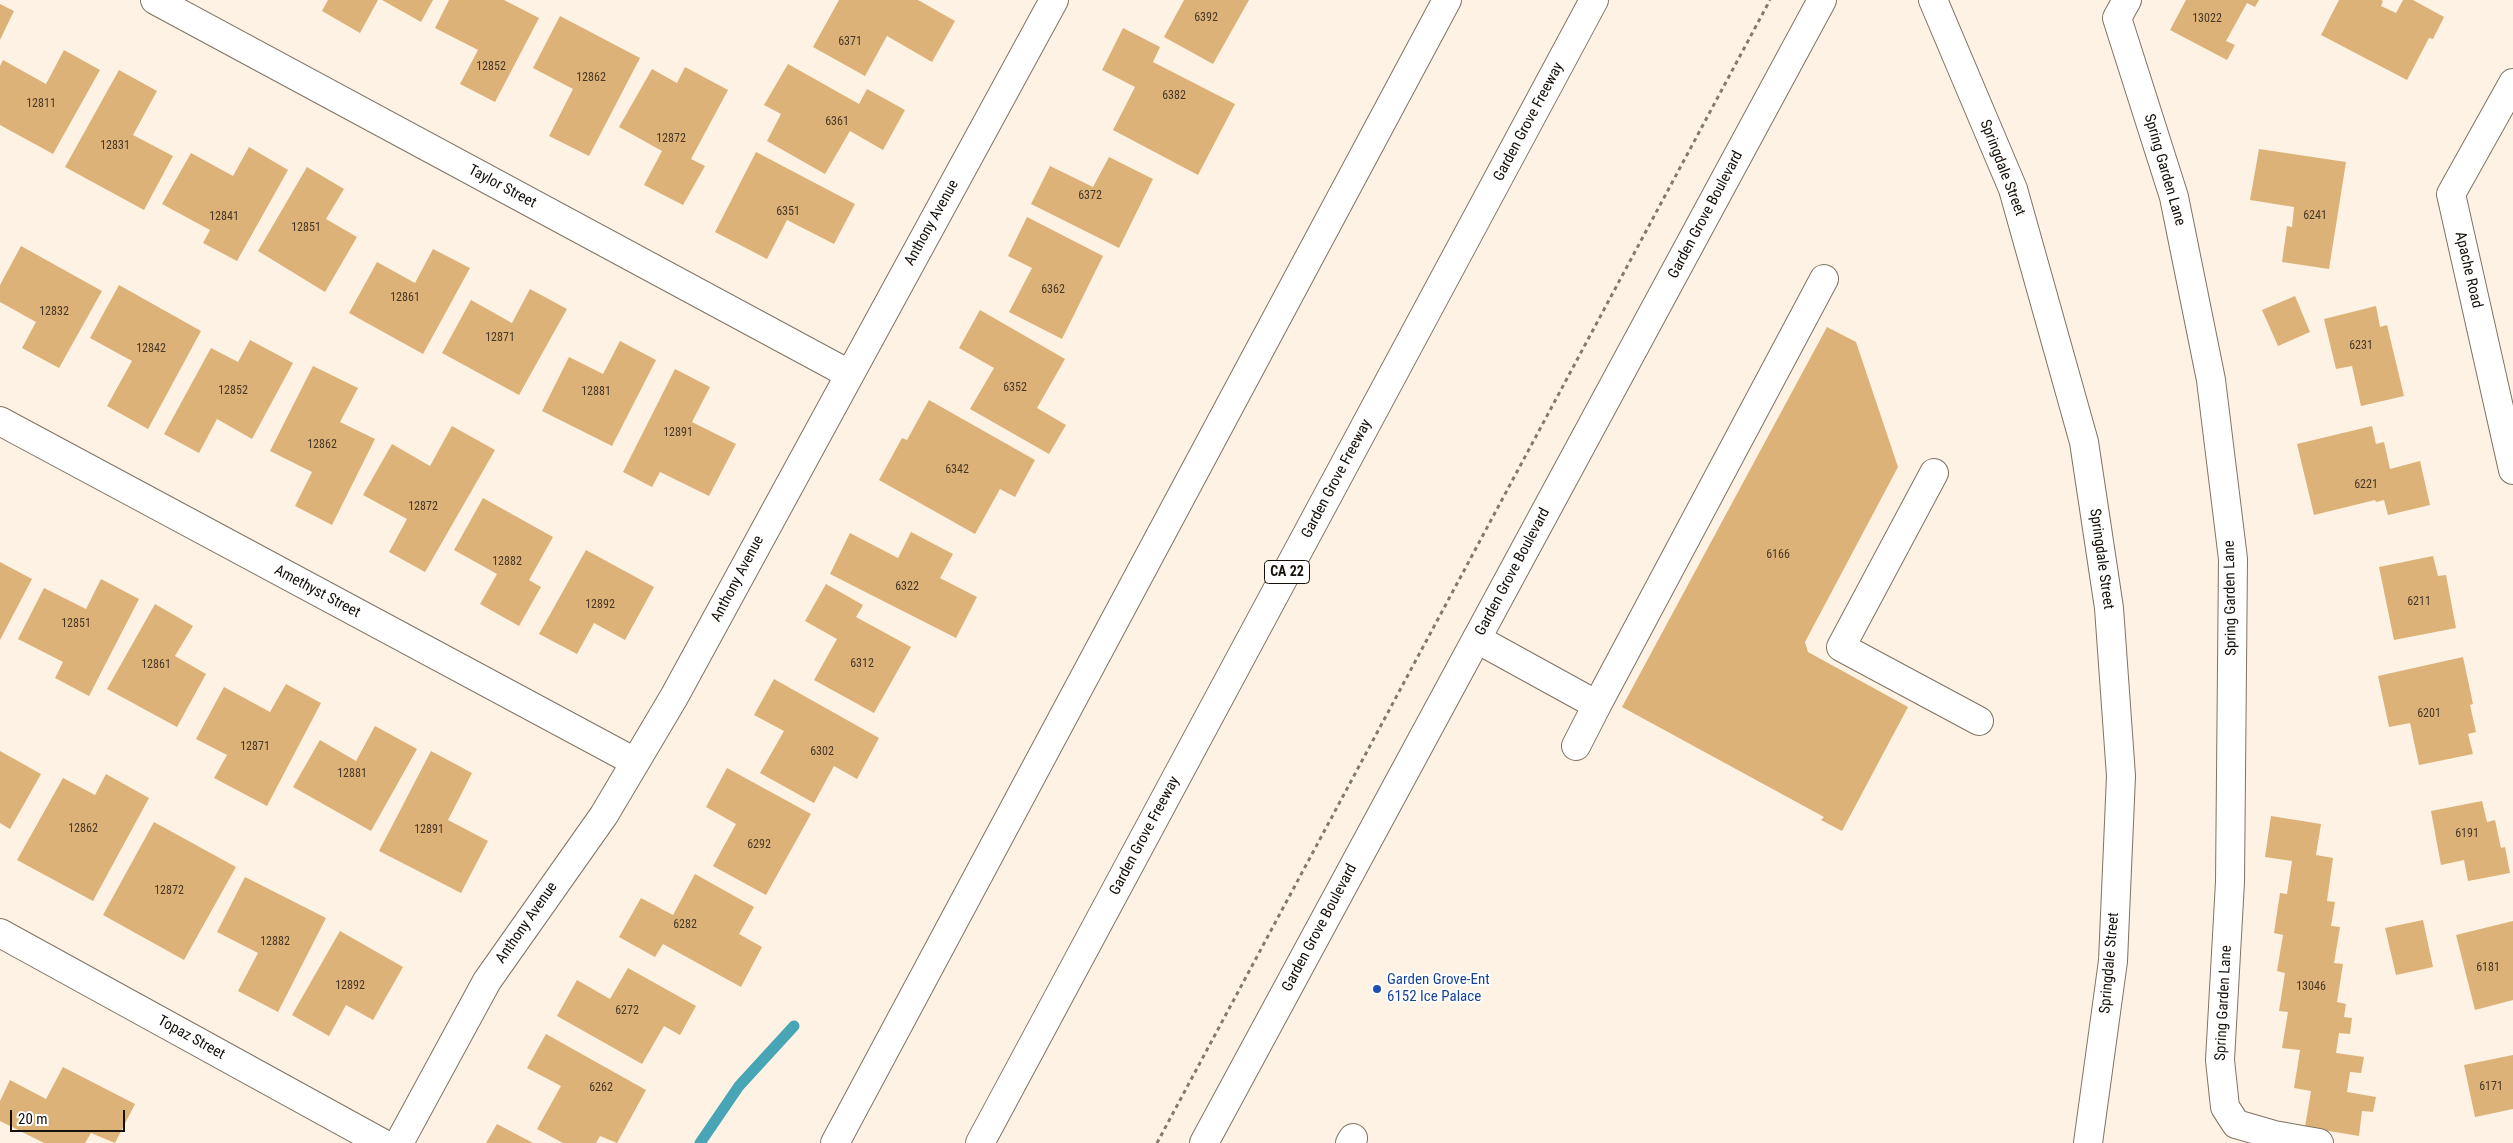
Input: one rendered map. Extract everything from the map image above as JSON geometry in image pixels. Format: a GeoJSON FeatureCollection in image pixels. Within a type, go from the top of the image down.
{"type":"FeatureCollection","features":[{"type":"Feature","properties":{"kind":"main road","name":"Taylor Street"},"geometry":{"type":"LineString","coordinates":[[155,0],[849,374]]}},
{"type":"Feature","properties":{"kind":"main road","name":"Anthony Avenue"},"geometry":{"type":"LineString","coordinates":[[399,1143],[487,981],[604,816],[674,696],[1054,0]]}},
{"type":"Feature","properties":{"kind":"main road"},"geometry":{"type":"LineString","coordinates":[[835,1143],[1447,0]]}},
{"type":"Feature","properties":{"kind":"main road","name":"Garden Grove Freeway"},"geometry":{"type":"LineString","coordinates":[[980,1143],[1594,0]]}},
{"type":"Feature","properties":{"kind":"main road","name":"Garden Grove Boulevard"},"geometry":{"type":"LineString","coordinates":[[1204,1143],[1822,0]]}},
{"type":"Feature","properties":{"kind":"main road","name":"Springdale Street"},"geometry":{"type":"LineString","coordinates":[[1933,0],[2016,198],[2084,442],[2109,608],[2121,776],[2120,805],[2113,961],[2088,1143]]}},
{"type":"Feature","properties":{"kind":"main road","name":"Spring Garden Lane"},"geometry":{"type":"LineString","coordinates":[[2127,0],[2117,18],[2174,197],[2211,380],[2233,559],[2230,882],[2220,1060],[2225,1107],[2236,1124],[2274,1135],[2318,1143]]}},
{"type":"Feature","properties":{"kind":"main road","name":"Apache Road"},"geometry":{"type":"LineString","coordinates":[[2513,83],[2451,194],[2513,470]]}},
{"type":"Feature","properties":{"kind":"main road"},"geometry":{"type":"LineString","coordinates":[[1576,746],[1824,279]]}},
{"type":"Feature","properties":{"kind":"main road","name":"Amethyst Street"},"geometry":{"type":"LineString","coordinates":[[0,421],[635,762]]}},
{"type":"Feature","properties":{"kind":"main road"},"geometry":{"type":"LineString","coordinates":[[1934,473],[1842,647],[1979,721]]}},
{"type":"Feature","properties":{"kind":"main road"},"geometry":{"type":"LineString","coordinates":[[1477,639],[1597,706]]}},
{"type":"Feature","properties":{"kind":"main road","name":"Topaz Street"},"geometry":{"type":"LineString","coordinates":[[0,933],[382,1143]]}},
{"type":"Feature","properties":{"kind":"path"},"geometry":{"type":"LineString","coordinates":[[1157,1143],[1770,0]]}},
{"type":"Feature","properties":{"kind":"building"},"geometry":{"type":"Polygon","coordinates":[[[328,0],[378,0],[360,33],[322,11],[328,0]]]}},
{"type":"Feature","properties":{"kind":"building"},"geometry":{"type":"Polygon","coordinates":[[[382,0],[433,0],[421,22],[382,0]]]}},
{"type":"Feature","properties":{"kind":"building"},"geometry":{"type":"Polygon","coordinates":[[[449,0],[504,0],[539,18],[495,102],[460,84],[478,50],[435,28],[449,0]]]}},
{"type":"Feature","properties":{"kind":"building"},"geometry":{"type":"Polygon","coordinates":[[[839,0],[918,0],[955,21],[932,62],[887,36],[865,76],[813,47],[839,0]]]}},
{"type":"Feature","properties":{"kind":"building"},"geometry":{"type":"Polygon","coordinates":[[[1184,0],[1249,0],[1213,64],[1164,37],[1184,0]]]}},
{"type":"Feature","properties":{"kind":"building"},"geometry":{"type":"Polygon","coordinates":[[[2186,0],[2259,0],[2255,7],[2247,3],[2226,41],[2235,45],[2227,60],[2170,30],[2186,0]]]}},
{"type":"Feature","properties":{"kind":"building"},"geometry":{"type":"Polygon","coordinates":[[[2339,0],[2381,0],[2383,1],[2381,6],[2396,13],[2403,0],[2413,0],[2444,17],[2433,39],[2429,38],[2407,80],[2321,35],[2339,0]]]}},
{"type":"Feature","properties":{"kind":"building"},"geometry":{"type":"Polygon","coordinates":[[[0,4],[14,11],[0,40],[0,4]]]}},
{"type":"Feature","properties":{"kind":"building"},"geometry":{"type":"Polygon","coordinates":[[[560,16],[640,58],[589,156],[549,136],[573,89],[533,68],[560,16]]]}},
{"type":"Feature","properties":{"kind":"building"},"geometry":{"type":"Polygon","coordinates":[[[1123,28],[1160,47],[1153,62],[1235,104],[1198,175],[1113,130],[1135,87],[1102,70],[1123,28]]]}},
{"type":"Feature","properties":{"kind":"building"},"geometry":{"type":"Polygon","coordinates":[[[64,50],[100,70],[53,154],[0,125],[0,66],[3,60],[46,84],[64,50]]]}},
{"type":"Feature","properties":{"kind":"building"},"geometry":{"type":"Polygon","coordinates":[[[788,64],[859,104],[867,89],[905,110],[883,150],[850,131],[825,174],[767,141],[781,114],[764,105],[788,64]]]}},
{"type":"Feature","properties":{"kind":"building"},"geometry":{"type":"Polygon","coordinates":[[[685,67],[728,90],[691,159],[705,166],[683,205],[644,185],[662,151],[619,127],[652,69],[677,83],[685,67]]]}},
{"type":"Feature","properties":{"kind":"building"},"geometry":{"type":"Polygon","coordinates":[[[119,70],[157,91],[133,135],[173,156],[144,210],[65,167],[119,70]]]}},
{"type":"Feature","properties":{"kind":"building"},"geometry":{"type":"Polygon","coordinates":[[[249,147],[288,170],[237,261],[203,243],[210,230],[162,204],[191,153],[233,176],[249,147]]]}},
{"type":"Feature","properties":{"kind":"building"},"geometry":{"type":"Polygon","coordinates":[[[2259,149],[2346,162],[2329,269],[2282,262],[2287,226],[2292,227],[2294,207],[2250,200],[2259,149]]]}},
{"type":"Feature","properties":{"kind":"building"},"geometry":{"type":"Polygon","coordinates":[[[756,152],[855,204],[834,244],[787,220],[767,259],[715,232],[756,152]]]}},
{"type":"Feature","properties":{"kind":"building"},"geometry":{"type":"Polygon","coordinates":[[[1109,157],[1153,179],[1119,248],[1031,204],[1050,166],[1093,187],[1109,157]]]}},
{"type":"Feature","properties":{"kind":"building"},"geometry":{"type":"Polygon","coordinates":[[[307,167],[344,189],[326,219],[357,237],[325,292],[258,251],[307,167]]]}},
{"type":"Feature","properties":{"kind":"building"},"geometry":{"type":"Polygon","coordinates":[[[1027,217],[1103,256],[1062,339],[1009,312],[1032,268],[1008,256],[1027,217]]]}},
{"type":"Feature","properties":{"kind":"building"},"geometry":{"type":"Polygon","coordinates":[[[21,246],[102,291],[59,368],[22,348],[36,322],[0,302],[0,285],[21,246]]]}},
{"type":"Feature","properties":{"kind":"building"},"geometry":{"type":"Polygon","coordinates":[[[433,249],[470,268],[423,354],[349,313],[377,262],[415,283],[433,249]]]}},
{"type":"Feature","properties":{"kind":"building"},"geometry":{"type":"Polygon","coordinates":[[[119,285],[201,331],[148,429],[107,406],[132,361],[90,338],[119,285]]]}},
{"type":"Feature","properties":{"kind":"building"},"geometry":{"type":"Polygon","coordinates":[[[530,289],[567,309],[519,395],[442,353],[471,300],[512,323],[530,289]]]}},
{"type":"Feature","properties":{"kind":"building"},"geometry":{"type":"Polygon","coordinates":[[[2295,296],[2310,332],[2278,346],[2262,310],[2295,296]]]}},
{"type":"Feature","properties":{"kind":"building"},"geometry":{"type":"Polygon","coordinates":[[[2376,306],[2380,327],[2387,325],[2404,396],[2361,406],[2352,366],[2336,369],[2324,319],[2376,306]]]}},
{"type":"Feature","properties":{"kind":"building"},"geometry":{"type":"Polygon","coordinates":[[[980,310],[1065,359],[1037,408],[1066,425],[1049,454],[970,409],[994,368],[959,348],[980,310]]]}},
{"type":"Feature","properties":{"kind":"building"},"geometry":{"type":"Polygon","coordinates":[[[1827,327],[1856,342],[1898,467],[1805,642],[1808,652],[1908,707],[1842,831],[1821,820],[1824,817],[1622,707],[1827,327]]]}},
{"type":"Feature","properties":{"kind":"building"},"geometry":{"type":"Polygon","coordinates":[[[250,340],[293,363],[252,439],[217,419],[199,453],[164,434],[211,348],[238,362],[250,340]]]}},
{"type":"Feature","properties":{"kind":"building"},"geometry":{"type":"Polygon","coordinates":[[[620,341],[656,360],[612,446],[542,411],[569,357],[603,374],[620,341]]]}},
{"type":"Feature","properties":{"kind":"building"},"geometry":{"type":"Polygon","coordinates":[[[313,366],[358,388],[340,422],[375,439],[332,525],[295,506],[312,472],[270,451],[313,366]]]}},
{"type":"Feature","properties":{"kind":"building"},"geometry":{"type":"Polygon","coordinates":[[[675,369],[710,387],[692,422],[736,444],[709,496],[660,472],[652,487],[623,472],[675,369]]]}},
{"type":"Feature","properties":{"kind":"building"},"geometry":{"type":"Polygon","coordinates":[[[929,400],[1035,460],[1015,497],[1000,489],[975,534],[879,480],[902,438],[907,440],[929,400]]]}},
{"type":"Feature","properties":{"kind":"building"},"geometry":{"type":"Polygon","coordinates":[[[452,426],[495,450],[425,572],[389,552],[407,519],[363,495],[392,444],[430,466],[452,426]]]}},
{"type":"Feature","properties":{"kind":"building"},"geometry":{"type":"Polygon","coordinates":[[[2372,426],[2376,444],[2384,442],[2390,469],[2420,461],[2430,505],[2388,515],[2384,500],[2376,502],[2375,500],[2314,515],[2297,444],[2372,426]]]}},
{"type":"Feature","properties":{"kind":"building"},"geometry":{"type":"Polygon","coordinates":[[[483,498],[553,537],[529,580],[541,587],[519,626],[480,604],[497,574],[454,550],[483,498]]]}},
{"type":"Feature","properties":{"kind":"building"},"geometry":{"type":"Polygon","coordinates":[[[911,532],[953,554],[940,578],[977,597],[956,638],[830,574],[850,533],[898,558],[911,532]]]}},
{"type":"Feature","properties":{"kind":"building"},"geometry":{"type":"Polygon","coordinates":[[[586,550],[654,587],[625,640],[594,623],[577,654],[539,634],[586,550]]]}},
{"type":"Feature","properties":{"kind":"building"},"geometry":{"type":"Polygon","coordinates":[[[2433,556],[2438,576],[2446,575],[2456,628],[2394,640],[2379,567],[2433,556]]]}},
{"type":"Feature","properties":{"kind":"building"},"geometry":{"type":"Polygon","coordinates":[[[0,562],[32,579],[0,640],[0,562]]]}},
{"type":"Feature","properties":{"kind":"building"},"geometry":{"type":"Polygon","coordinates":[[[101,579],[139,599],[89,696],[55,678],[63,662],[18,639],[44,588],[86,609],[101,579]]]}},
{"type":"Feature","properties":{"kind":"building"},"geometry":{"type":"Polygon","coordinates":[[[826,584],[863,605],[856,617],[911,647],[874,713],[814,680],[837,639],[805,621],[826,584]]]}},
{"type":"Feature","properties":{"kind":"building"},"geometry":{"type":"Polygon","coordinates":[[[155,604],[193,626],[175,656],[206,674],[177,727],[107,689],[155,604]]]}},
{"type":"Feature","properties":{"kind":"building"},"geometry":{"type":"Polygon","coordinates":[[[2463,657],[2473,704],[2470,705],[2476,732],[2468,734],[2473,754],[2419,765],[2410,723],[2389,727],[2378,676],[2463,657]]]}},
{"type":"Feature","properties":{"kind":"building"},"geometry":{"type":"Polygon","coordinates":[[[774,679],[879,738],[857,779],[834,766],[814,803],[760,773],[784,731],[754,715],[774,679]]]}},
{"type":"Feature","properties":{"kind":"building"},"geometry":{"type":"Polygon","coordinates":[[[286,684],[321,703],[267,806],[214,778],[227,755],[196,739],[224,687],[270,712],[286,684]]]}},
{"type":"Feature","properties":{"kind":"building"},"geometry":{"type":"Polygon","coordinates":[[[375,726],[417,749],[371,831],[293,787],[320,740],[356,761],[375,726]]]}},
{"type":"Feature","properties":{"kind":"building"},"geometry":{"type":"Polygon","coordinates":[[[0,751],[41,774],[10,829],[0,823],[0,751]]]}},
{"type":"Feature","properties":{"kind":"building"},"geometry":{"type":"Polygon","coordinates":[[[431,751],[472,773],[448,820],[488,841],[461,893],[379,851],[431,751]]]}},
{"type":"Feature","properties":{"kind":"building"},"geometry":{"type":"Polygon","coordinates":[[[727,768],[811,814],[766,895],[713,866],[736,824],[706,807],[727,768]]]}},
{"type":"Feature","properties":{"kind":"building"},"geometry":{"type":"Polygon","coordinates":[[[106,774],[149,798],[93,901],[17,860],[63,778],[95,795],[106,774]]]}},
{"type":"Feature","properties":{"kind":"building"},"geometry":{"type":"Polygon","coordinates":[[[2482,801],[2487,822],[2495,820],[2501,848],[2505,847],[2510,873],[2468,881],[2464,860],[2441,865],[2431,811],[2482,801]]]}},
{"type":"Feature","properties":{"kind":"building"},"geometry":{"type":"Polygon","coordinates":[[[2271,816],[2321,824],[2316,855],[2333,858],[2327,901],[2335,902],[2331,926],[2340,927],[2334,963],[2343,964],[2337,1002],[2346,1004],[2344,1017],[2352,1018],[2350,1034],[2339,1033],[2336,1053],[2364,1057],[2361,1073],[2350,1072],[2347,1092],[2376,1097],[2373,1112],[2362,1111],[2359,1136],[2305,1127],[2311,1091],[2294,1088],[2300,1050],[2282,1048],[2288,1012],[2279,1011],[2285,973],[2277,971],[2283,935],[2274,933],[2280,893],[2287,894],[2292,861],[2265,857],[2271,816]]]}},
{"type":"Feature","properties":{"kind":"building"},"geometry":{"type":"Polygon","coordinates":[[[154,822],[236,867],[184,960],[103,915],[154,822]]]}},
{"type":"Feature","properties":{"kind":"building"},"geometry":{"type":"Polygon","coordinates":[[[695,874],[754,907],[739,934],[762,947],[741,987],[663,944],[655,957],[619,937],[641,898],[673,915],[695,874]]]}},
{"type":"Feature","properties":{"kind":"building"},"geometry":{"type":"Polygon","coordinates":[[[245,877],[326,918],[278,1012],[238,991],[258,953],[217,932],[245,877]]]}},
{"type":"Feature","properties":{"kind":"building"},"geometry":{"type":"Polygon","coordinates":[[[2423,920],[2433,967],[2396,975],[2385,928],[2423,920]]]}},
{"type":"Feature","properties":{"kind":"building"},"geometry":{"type":"Polygon","coordinates":[[[2513,921],[2513,1000],[2475,1010],[2456,935],[2513,921]]]}},
{"type":"Feature","properties":{"kind":"building"},"geometry":{"type":"Polygon","coordinates":[[[340,931],[403,967],[373,1020],[346,1005],[329,1036],[292,1015],[340,931]]]}},
{"type":"Feature","properties":{"kind":"building"},"geometry":{"type":"Polygon","coordinates":[[[628,968],[696,1006],[680,1035],[664,1026],[642,1064],[557,1016],[577,980],[610,999],[628,968]]]}},
{"type":"Feature","properties":{"kind":"building"},"geometry":{"type":"Polygon","coordinates":[[[546,1034],[646,1090],[617,1143],[600,1136],[596,1143],[563,1143],[537,1129],[561,1086],[527,1068],[546,1034]]]}},
{"type":"Feature","properties":{"kind":"building"},"geometry":{"type":"Polygon","coordinates":[[[2513,1055],[2513,1109],[2475,1117],[2464,1065],[2513,1055]]]}},
{"type":"Feature","properties":{"kind":"building"},"geometry":{"type":"Polygon","coordinates":[[[63,1067],[135,1104],[115,1143],[91,1133],[85,1143],[44,1143],[0,1121],[0,1101],[10,1080],[46,1099],[63,1067]]]}},
{"type":"Feature","properties":{"kind":"building"},"geometry":{"type":"Polygon","coordinates":[[[497,1124],[533,1143],[486,1143],[497,1124]]]}},
{"type":"Feature","properties":{"kind":"waterway"},"geometry":{"type":"LineString","coordinates":[[700,1143],[739,1086],[794,1026]]}},
{"type":"Feature","properties":{"kind":"place","name":"Garden Grove-Ent 6152 Ice Palace"},"geometry":{"type":"Point","coordinates":[1377,989]}}]}
